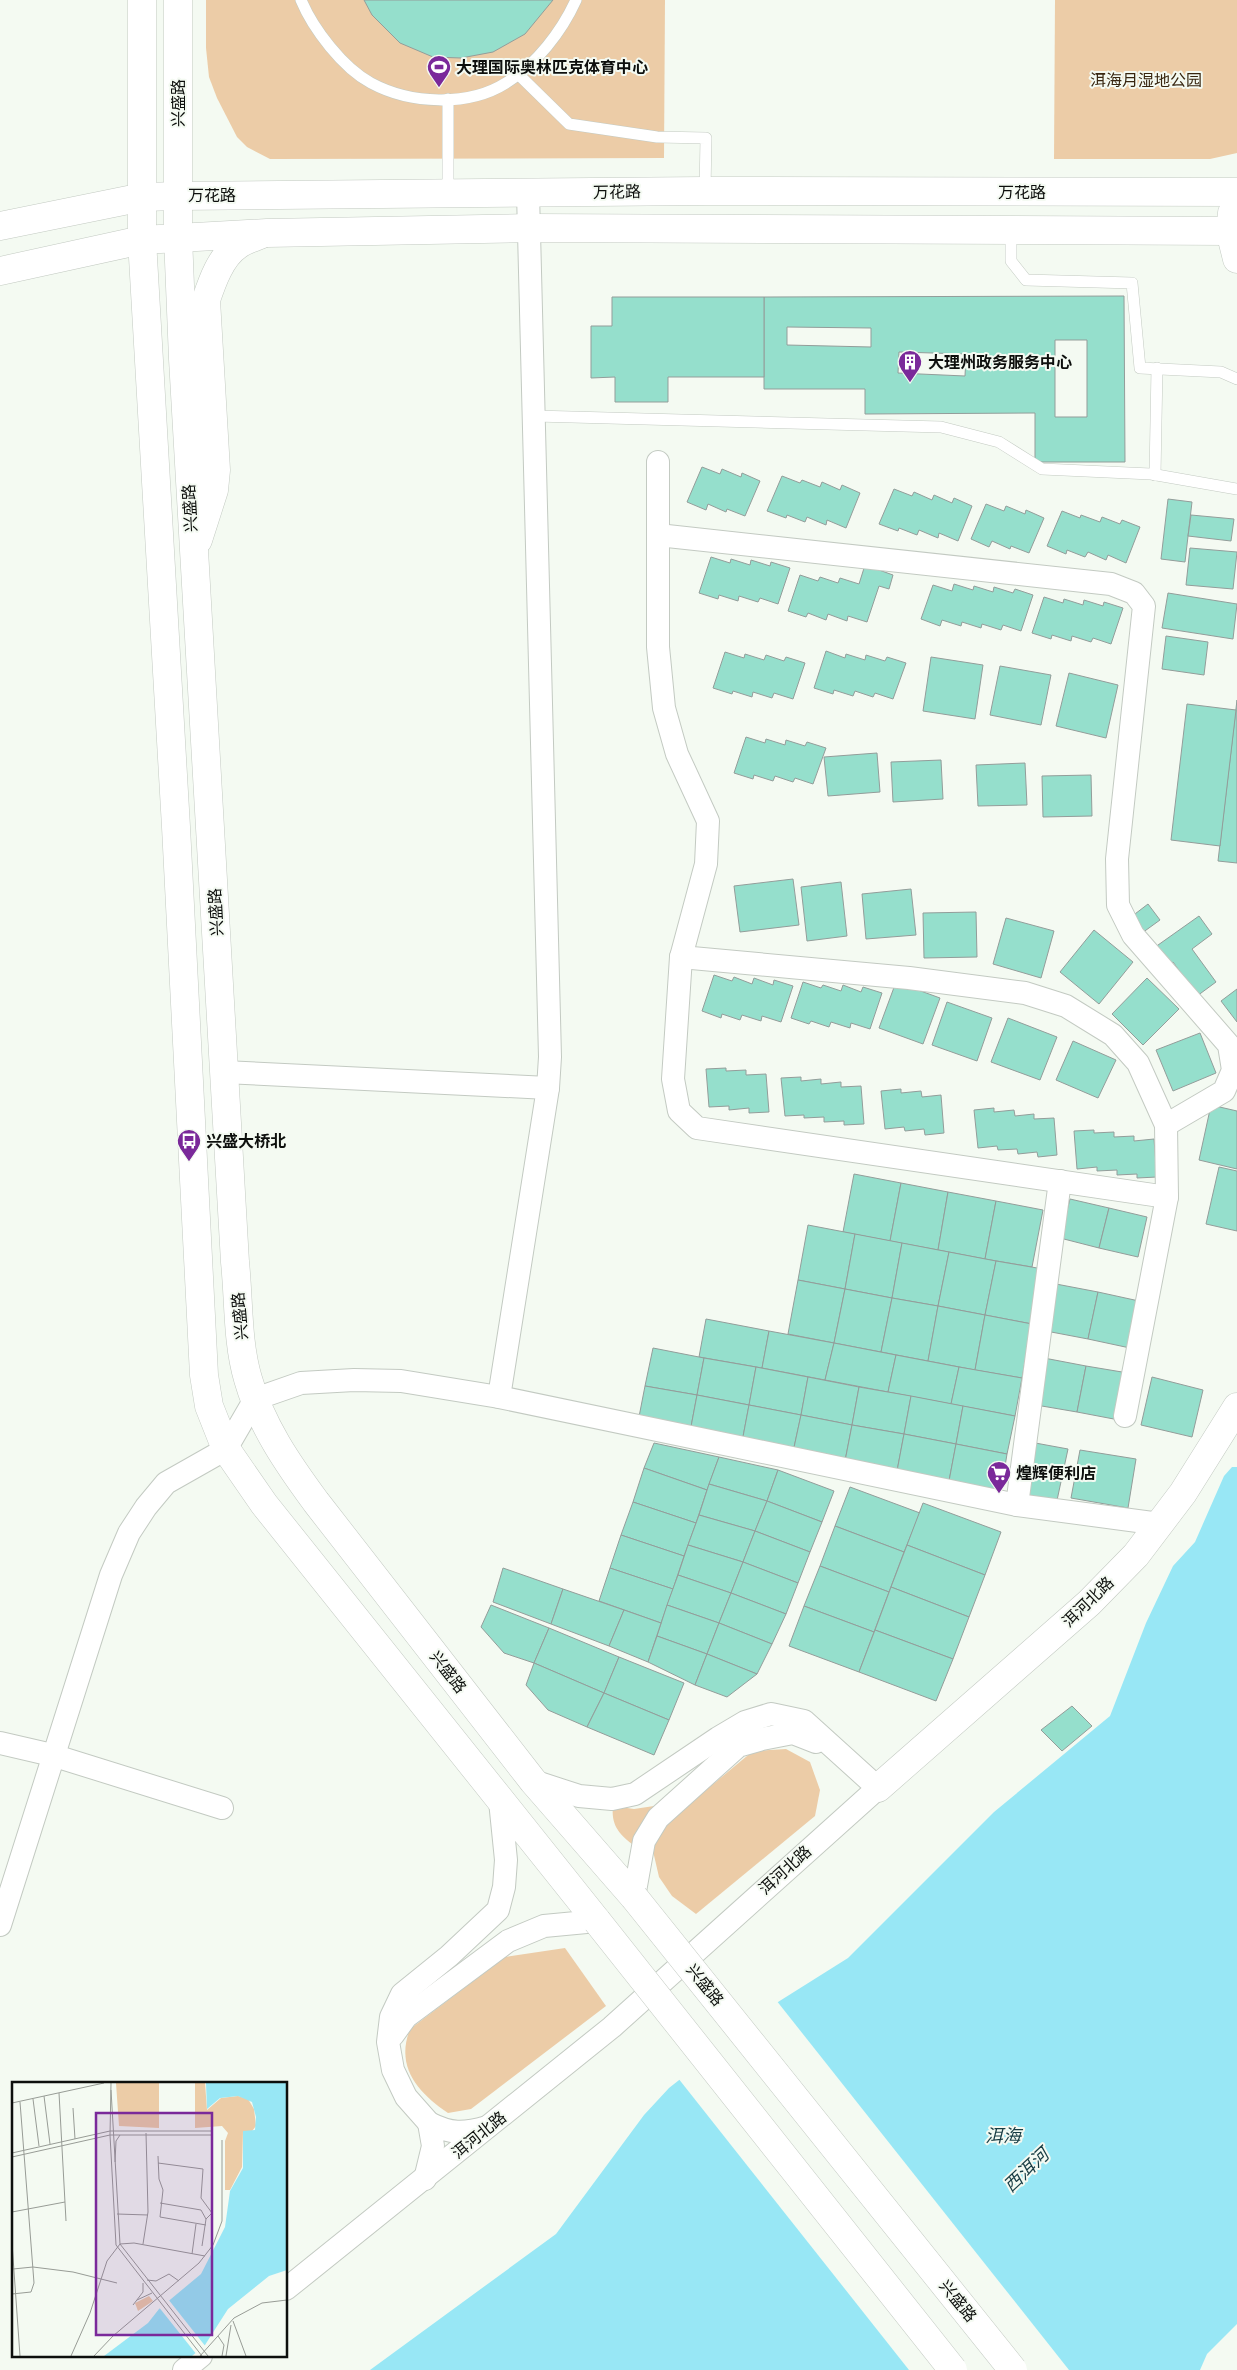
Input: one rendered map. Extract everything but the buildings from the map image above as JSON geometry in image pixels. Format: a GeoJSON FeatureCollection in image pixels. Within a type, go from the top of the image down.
{"type":"FeatureCollection","features":[{"type":"Feature","properties":{"kind":"street","name":"兴盛路"},"geometry":{"type":"LineString","coordinates":[[142,0],[142,240],[175,807],[204,1375],[208,1406],[226,1449],[264,1504],[953,2370]]}},
{"type":"Feature","properties":{"kind":"street","name":"兴盛路"},"geometry":{"type":"LineString","coordinates":[[178,0],[178,237],[193,556],[235,1262],[244,1359],[255,1399],[284,1458],[533,1782],[634,1897],[1013,2370]]}},
{"type":"Feature","properties":{"kind":"street","name":"万花路"},"geometry":{"type":"LineString","coordinates":[[0,226],[143,197],[178,196],[705,190],[1237,192]]}},
{"type":"Feature","properties":{"kind":"street"},"geometry":{"type":"LineString","coordinates":[[498,1397],[548,1088],[550,1057],[528,193]]}},
{"type":"Feature","properties":{"kind":"street"},"geometry":{"type":"LineString","coordinates":[[1237,197],[1232,212],[1230,231],[1237,259]]}},
{"type":"Feature","properties":{"kind":"street"},"geometry":{"type":"LineString","coordinates":[[0,271],[142,240],[267,233],[530,228],[1230,231]]}},
{"type":"Feature","properties":{"kind":"street"},"geometry":{"type":"LineString","coordinates":[[193,556],[214,490],[216,470],[206,300],[212,282],[232,250],[239,243],[267,233]]}},
{"type":"Feature","properties":{"kind":"street"},"geometry":{"type":"LineString","coordinates":[[658,462],[658,647],[664,708],[677,754],[708,821],[706,864],[682,957],[673,1079],[679,1111],[697,1128],[1167,1197]]}},
{"type":"Feature","properties":{"kind":"street"},"geometry":{"type":"LineString","coordinates":[[658,535],[1111,584],[1134,593],[1144,606],[1117,859],[1118,905],[1133,935],[1229,1046],[1233,1070],[1224,1091],[1166,1125]]}},
{"type":"Feature","properties":{"kind":"street"},"geometry":{"type":"LineString","coordinates":[[682,957],[979,986],[1025,993],[1066,1006],[1114,1035],[1138,1063],[1166,1125],[1167,1197],[1125,1416]]}},
{"type":"Feature","properties":{"kind":"street"},"geometry":{"type":"LineString","coordinates":[[224,1072],[548,1088]]}},
{"type":"Feature","properties":{"kind":"street"},"geometry":{"type":"LineString","coordinates":[[1017,1505],[1060,1181]]}},
{"type":"Feature","properties":{"kind":"street"},"geometry":{"type":"LineString","coordinates":[[0,1924],[52,1755],[111,1575],[129,1533],[146,1507],[166,1483],[226,1449],[255,1399],[301,1383],[354,1380],[401,1381],[498,1397],[1017,1505],[1160,1524]]}},
{"type":"Feature","properties":{"kind":"street","name":"洱河北路"},"geometry":{"type":"LineString","coordinates":[[288,2287],[612,2027],[878,1788],[1089,1603],[1136,1555],[1184,1493],[1237,1407]]}},
{"type":"Feature","properties":{"kind":"street"},"geometry":{"type":"LineString","coordinates":[[533,1782],[579,1796],[612,1799],[635,1794],[745,1722],[772,1714],[804,1722],[840,1752],[878,1788]]}},
{"type":"Feature","properties":{"kind":"street"},"geometry":{"type":"LineString","coordinates":[[634,1897],[644,1841],[658,1818],[738,1746],[793,1733],[840,1752]]}},
{"type":"Feature","properties":{"kind":"street"},"geometry":{"type":"LineString","coordinates":[[0,1743],[52,1755],[222,1808]]}},
{"type":"Feature","properties":{"kind":"street"},"geometry":{"type":"LineString","coordinates":[[490,2126],[472,2131],[456,2132],[446,2131],[429,2123],[406,2097],[393,2070],[388,2042],[392,2017],[402,1994],[449,1956],[498,1910],[504,1887],[506,1860],[500,1801]]}},
{"type":"Feature","properties":{"kind":"street"},"geometry":{"type":"LineString","coordinates":[[388,2042],[406,2017],[508,1941],[544,1926],[597,1921]]}},
{"type":"Feature","properties":{"kind":"street"},"geometry":{"type":"LineString","coordinates":[[425,2179],[433,2146],[429,2123]]}},
{"type":"Feature","properties":{"kind":"street"},"geometry":{"type":"LineString","coordinates":[[184,2370],[199,2358]]}},
{"type":"Feature","properties":{"kind":"lane"},"geometry":{"type":"LineString","coordinates":[[301,0],[308,16],[333,50],[370,82],[398,94],[448,99],[458,99],[486,92],[505,84],[518,75],[541,53],[576,0]]}},
{"type":"Feature","properties":{"kind":"lane"},"geometry":{"type":"LineString","coordinates":[[518,75],[569,124],[657,137],[706,138],[705,190]]}},
{"type":"Feature","properties":{"kind":"lane"},"geometry":{"type":"LineString","coordinates":[[448,99],[448,193]]}},
{"type":"Feature","properties":{"kind":"lane"},"geometry":{"type":"LineString","coordinates":[[1011,231],[1010,261],[1026,280],[1132,283],[1140,368],[1221,372],[1237,379]]}},
{"type":"Feature","properties":{"kind":"lane"},"geometry":{"type":"LineString","coordinates":[[1155,475],[1157,368]]}},
{"type":"Feature","properties":{"kind":"lane"},"geometry":{"type":"LineString","coordinates":[[535,416],[941,427],[999,442],[1042,469],[1155,475],[1237,489]]}},
{"type":"Feature","properties":{"kind":"green space","name":"大理国际奥林匹克体育中心"},"geometry":{"type":"Polygon","coordinates":[[[206,0],[665,0],[664,158],[270,159],[247,147],[237,137],[217,98],[209,77],[206,48],[206,0]]]}},
{"type":"Feature","properties":{"kind":"green space","name":"洱海月湿地公园"},"geometry":{"type":"Polygon","coordinates":[[[1055,0],[1237,0],[1237,153],[1210,159],[1054,159],[1055,0]]]}},
{"type":"Feature","properties":{"kind":"green space"},"geometry":{"type":"Polygon","coordinates":[[[786,1749],[810,1762],[820,1790],[815,1816],[696,1914],[672,1896],[659,1877],[653,1851],[659,1829],[753,1751],[786,1749]]]}},
{"type":"Feature","properties":{"kind":"green space"},"geometry":{"type":"Polygon","coordinates":[[[613,1806],[634,1809],[654,1806],[632,1844],[616,1828],[613,1818],[613,1806]]]}},
{"type":"Feature","properties":{"kind":"green space"},"geometry":{"type":"Polygon","coordinates":[[[565,1948],[606,2006],[471,2109],[448,2113],[427,2097],[412,2078],[405,2055],[410,2029],[505,1957],[565,1948]]]}},
{"type":"Feature","properties":{"kind":"water","name":"洱海"},"geometry":{"type":"Polygon","coordinates":[[[1232,1467],[1237,1467],[1237,2324],[1207,2354],[1200,2370],[370,2370],[556,2234],[644,2115],[669,2088],[778,2002],[848,1958],[994,1812],[1110,1716],[1146,1623],[1173,1566],[1195,1542],[1224,1476],[1232,1467]]]}},
{"type":"Feature","properties":{"kind":"pier"},"geometry":{"type":"Polygon","coordinates":[[[776,2000],[1069,2370],[909,2370],[678,2078],[776,2000]]]}},
{"type":"Feature","properties":{"kind":"place","name":"大理国际奥林匹克体育中心"},"geometry":{"type":"Point","coordinates":[439,88]}},
{"type":"Feature","properties":{"kind":"place","name":"大理州政务服务中心"},"geometry":{"type":"Point","coordinates":[910,383]}},
{"type":"Feature","properties":{"kind":"place","name":"兴盛大桥北"},"geometry":{"type":"Point","coordinates":[189,1162]}},
{"type":"Feature","properties":{"kind":"place","name":"煌辉便利店"},"geometry":{"type":"Point","coordinates":[999,1494]}},
{"type":"Feature","properties":{"kind":"water label","name":"西洱河"},"geometry":{"type":"Point","coordinates":[1026,2170]}}]}
